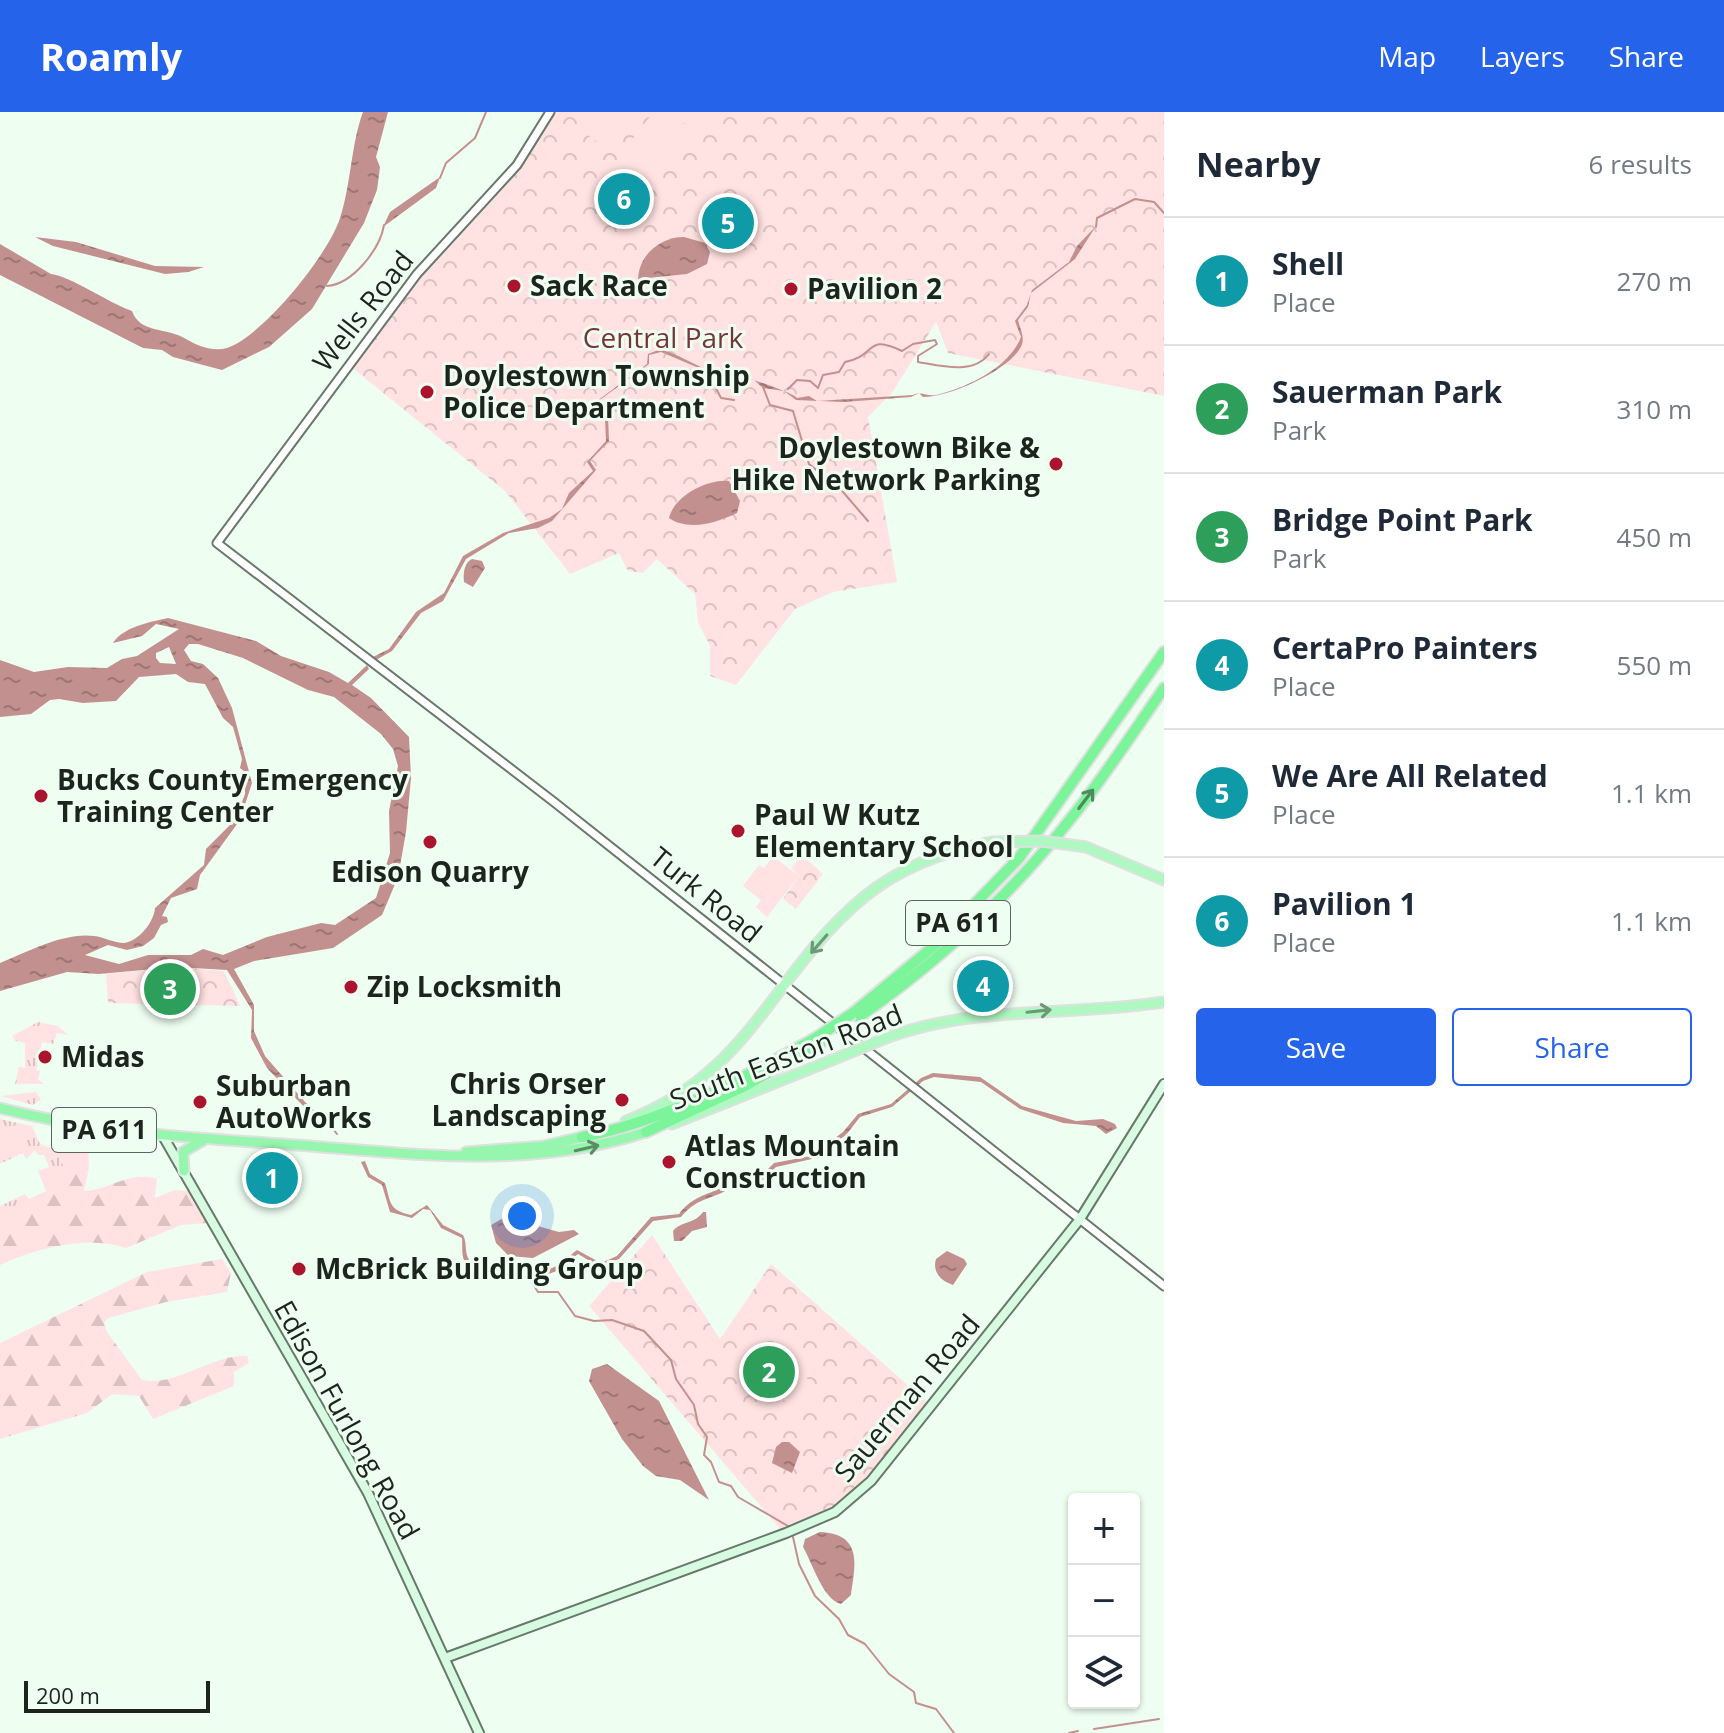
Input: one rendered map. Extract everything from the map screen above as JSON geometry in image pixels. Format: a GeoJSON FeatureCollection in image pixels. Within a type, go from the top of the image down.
{"type":"FeatureCollection","features":[{"type":"Feature","properties":{"kind":"highway","name":"PA 611"},"geometry":{"type":"LineString","coordinates":[[856,1015],[941,940],[1019,858],[1164,652]]}},
{"type":"Feature","properties":{"kind":"highway","name":"PA 611"},"geometry":{"type":"LineString","coordinates":[[646,1132],[745,1086],[818,1041],[970,928],[1037,859],[1089,795],[1164,688]]}},
{"type":"Feature","properties":{"kind":"highway","name":"PA 611"},"geometry":{"type":"LineString","coordinates":[[582,1137],[641,1123],[687,1105],[818,1041]]}},
{"type":"Feature","properties":{"kind":"highway","name":"South Easton Road"},"geometry":{"type":"LineString","coordinates":[[0,1108],[68,1124],[163,1136],[518,1158],[584,1149],[646,1132]]}},
{"type":"Feature","properties":{"kind":"highway","name":"South Easton Road"},"geometry":{"type":"LineString","coordinates":[[426,1154],[524,1148],[582,1137]]}},
{"type":"Feature","properties":{"kind":"highway"},"geometry":{"type":"LineString","coordinates":[[184,1171],[181,1159],[185,1148],[209,1139]]}},
{"type":"Feature","properties":{"kind":"main road","name":"South Easton Road"},"geometry":{"type":"LineString","coordinates":[[582,1137],[645,1114],[694,1087],[721,1063],[856,904],[921,863],[993,842],[1042,841],[1086,847],[1164,880]]}},
{"type":"Feature","properties":{"kind":"main road","name":"South Easton Road"},"geometry":{"type":"LineString","coordinates":[[646,1132],[725,1105],[881,1040],[961,1020],[1040,1010],[1126,1008],[1164,1002]]}},
{"type":"Feature","properties":{"kind":"main road","name":"Sauerman Road"},"geometry":{"type":"LineString","coordinates":[[445,1658],[786,1533],[843,1507],[864,1488],[907,1438],[1080,1219],[1164,1084]]}},
{"type":"Feature","properties":{"kind":"main road","name":"Edison Furlong Road"},"geometry":{"type":"LineString","coordinates":[[163,1136],[368,1493],[479,1733]]}},
{"type":"Feature","properties":{"kind":"street","name":"Wells Road"},"geometry":{"type":"LineString","coordinates":[[217,543],[417,274],[517,165],[550,112]]}},
{"type":"Feature","properties":{"kind":"street","name":"Turk Road"},"geometry":{"type":"LineString","coordinates":[[217,543],[554,802],[1164,1286]]}},
{"type":"Feature","properties":{"kind":"green space","name":"Central Park"},"geometry":{"type":"Polygon","coordinates":[[[555,112],[1164,112],[1164,396],[948,353],[936,322],[892,393],[868,417],[897,582],[833,592],[795,609],[736,685],[710,676],[710,646],[698,622],[695,594],[657,559],[643,573],[628,571],[619,553],[570,574],[505,491],[351,367],[418,278],[523,164],[555,112]]]}},
{"type":"Feature","properties":{"kind":"green space"},"geometry":{"type":"Polygon","coordinates":[[[592,112],[640,112],[610,152],[580,129],[592,112]]]}},
{"type":"Feature","properties":{"kind":"green space"},"geometry":{"type":"Polygon","coordinates":[[[669,112],[707,112],[693,130],[669,112]]]}},
{"type":"Feature","properties":{"kind":"green space"},"geometry":{"type":"Polygon","coordinates":[[[653,113],[682,137],[648,180],[618,157],[653,113]]]}},
{"type":"Feature","properties":{"kind":"green space"},"geometry":{"type":"Polygon","coordinates":[[[802,855],[823,874],[796,909],[783,899],[799,876],[791,868],[802,855]]]}},
{"type":"Feature","properties":{"kind":"green space"},"geometry":{"type":"Polygon","coordinates":[[[773,856],[799,876],[767,917],[756,907],[761,900],[743,886],[759,865],[764,868],[773,856]]]}},
{"type":"Feature","properties":{"kind":"green space"},"geometry":{"type":"Polygon","coordinates":[[[176,967],[224,971],[240,1006],[108,1003],[106,974],[176,967]]]}},
{"type":"Feature","properties":{"kind":"green space"},"geometry":{"type":"Polygon","coordinates":[[[38,1022],[58,1026],[68,1035],[57,1033],[53,1044],[42,1042],[36,1070],[40,1071],[38,1079],[44,1084],[15,1084],[19,1067],[25,1068],[25,1043],[16,1041],[12,1036],[38,1022]]]}},
{"type":"Feature","properties":{"kind":"green space"},"geometry":{"type":"Polygon","coordinates":[[[36,1092],[41,1099],[33,1105],[0,1096],[36,1092]]]}},
{"type":"Feature","properties":{"kind":"green space"},"geometry":{"type":"Polygon","coordinates":[[[0,1119],[32,1126],[40,1144],[57,1150],[67,1174],[59,1189],[17,1215],[0,1234],[0,1206],[25,1194],[29,1199],[46,1191],[38,1171],[49,1167],[44,1155],[38,1155],[35,1150],[26,1159],[23,1153],[0,1164],[0,1119]]]}},
{"type":"Feature","properties":{"kind":"green space"},"geometry":{"type":"Polygon","coordinates":[[[58,1133],[88,1141],[89,1168],[84,1191],[138,1177],[157,1179],[155,1198],[175,1190],[191,1191],[207,1223],[181,1225],[126,1248],[95,1243],[62,1245],[29,1253],[0,1265],[0,1234],[17,1215],[59,1189],[67,1173],[57,1150],[58,1133]]]}},
{"type":"Feature","properties":{"kind":"green space"},"geometry":{"type":"Polygon","coordinates":[[[652,1235],[720,1339],[771,1264],[929,1404],[848,1498],[825,1514],[782,1531],[589,1306],[652,1235]]]}},
{"type":"Feature","properties":{"kind":"green space"},"geometry":{"type":"Polygon","coordinates":[[[222,1259],[231,1273],[227,1292],[166,1302],[108,1318],[104,1323],[107,1332],[142,1380],[168,1379],[220,1360],[247,1356],[249,1363],[234,1372],[234,1386],[153,1419],[139,1396],[112,1394],[87,1413],[0,1439],[0,1343],[147,1272],[222,1259]]]}},
{"type":"Feature","properties":{"kind":"green space"},"geometry":{"type":"Polygon","coordinates":[[[795,1373],[806,1378],[811,1389],[806,1400],[795,1405],[784,1400],[779,1389],[784,1378],[795,1373]]]}},
{"type":"Feature","properties":{"kind":"water"},"geometry":{"type":"Polygon","coordinates":[[[363,112],[388,112],[376,157],[380,167],[377,190],[364,223],[312,309],[269,347],[222,370],[173,357],[162,350],[143,348],[0,275],[0,244],[51,274],[132,311],[148,327],[179,335],[206,348],[227,348],[258,328],[276,311],[323,252],[344,205],[363,112]]]}},
{"type":"Feature","properties":{"kind":"water"},"geometry":{"type":"Polygon","coordinates":[[[440,177],[436,188],[383,227],[390,212],[440,177]]]}},
{"type":"Feature","properties":{"kind":"water"},"geometry":{"type":"Polygon","coordinates":[[[1096,226],[1075,259],[1031,293],[1069,262],[1077,246],[1096,226]]]}},
{"type":"Feature","properties":{"kind":"water"},"geometry":{"type":"Polygon","coordinates":[[[35,237],[76,242],[155,266],[204,267],[165,274],[53,246],[35,237]]]}},
{"type":"Feature","properties":{"kind":"water"},"geometry":{"type":"Polygon","coordinates":[[[684,237],[705,243],[710,252],[707,264],[687,274],[638,279],[642,262],[652,249],[667,240],[684,237]]]}},
{"type":"Feature","properties":{"kind":"water"},"geometry":{"type":"Polygon","coordinates":[[[1031,293],[1028,307],[1018,320],[1022,342],[1012,358],[989,375],[961,388],[934,396],[923,397],[919,393],[936,395],[960,387],[997,367],[1021,337],[1015,321],[1027,305],[1031,293]]]}},
{"type":"Feature","properties":{"kind":"water"},"geometry":{"type":"Polygon","coordinates":[[[665,351],[706,369],[722,369],[754,380],[706,371],[661,352],[649,355],[649,364],[593,405],[591,412],[608,417],[609,441],[590,461],[596,470],[552,521],[538,528],[509,533],[466,559],[443,601],[421,613],[392,651],[376,660],[373,657],[389,649],[416,612],[444,593],[463,556],[503,533],[549,518],[562,509],[569,493],[593,471],[587,462],[606,441],[605,418],[590,414],[589,407],[647,364],[648,354],[665,351]]]}},
{"type":"Feature","properties":{"kind":"water"},"geometry":{"type":"Polygon","coordinates":[[[754,380],[775,388],[783,391],[763,388],[754,380]]]}},
{"type":"Feature","properties":{"kind":"water"},"geometry":{"type":"Polygon","coordinates":[[[785,391],[797,398],[809,396],[817,401],[796,400],[785,391]]]}},
{"type":"Feature","properties":{"kind":"water"},"geometry":{"type":"Polygon","coordinates":[[[919,393],[911,397],[818,401],[913,395],[919,393]]]}},
{"type":"Feature","properties":{"kind":"water"},"geometry":{"type":"Polygon","coordinates":[[[729,481],[740,501],[737,513],[694,525],[669,518],[677,503],[693,490],[711,483],[729,481]]]}},
{"type":"Feature","properties":{"kind":"water"},"geometry":{"type":"Polygon","coordinates":[[[472,559],[482,561],[485,568],[473,587],[464,582],[466,566],[472,559]]]}},
{"type":"Feature","properties":{"kind":"water"},"geometry":{"type":"Polygon","coordinates":[[[168,618],[256,641],[281,656],[329,672],[348,683],[367,665],[369,669],[352,685],[371,698],[409,737],[411,778],[406,832],[398,877],[382,915],[333,948],[254,961],[234,969],[254,1005],[254,1031],[265,1056],[305,1102],[335,1129],[307,1110],[267,1068],[251,1038],[252,1010],[227,970],[176,967],[99,974],[67,972],[0,991],[0,963],[34,949],[70,937],[98,937],[124,943],[135,939],[149,925],[155,908],[204,865],[206,849],[235,820],[245,794],[245,772],[240,768],[242,759],[233,727],[223,718],[205,684],[188,682],[176,674],[139,677],[116,701],[83,703],[50,700],[31,714],[0,717],[0,660],[34,672],[68,667],[107,668],[122,659],[137,656],[179,629],[156,624],[142,636],[113,643],[117,637],[145,623],[168,618]],[[189,644],[184,650],[191,661],[203,664],[218,678],[232,708],[252,783],[240,820],[200,875],[197,889],[171,898],[162,916],[167,917],[168,922],[161,925],[154,938],[143,946],[127,950],[108,945],[85,955],[119,964],[148,955],[191,955],[203,949],[223,955],[267,937],[321,923],[335,925],[376,898],[390,853],[389,811],[398,766],[393,749],[381,734],[334,697],[308,690],[243,658],[189,644]],[[169,647],[156,653],[156,658],[160,663],[176,664],[169,647]]]}},
{"type":"Feature","properties":{"kind":"water"},"geometry":{"type":"Polygon","coordinates":[[[933,1073],[980,1077],[1022,1106],[1076,1121],[1103,1119],[1117,1128],[1106,1134],[1096,1126],[1063,1123],[1020,1109],[981,1082],[934,1077],[923,1081],[892,1107],[860,1117],[846,1135],[812,1159],[776,1167],[755,1187],[734,1185],[700,1201],[681,1217],[653,1221],[619,1259],[600,1267],[578,1254],[558,1270],[527,1277],[500,1277],[470,1268],[463,1258],[462,1238],[441,1228],[430,1210],[423,1209],[412,1218],[390,1212],[382,1185],[368,1177],[361,1162],[365,1161],[370,1174],[385,1183],[392,1204],[398,1211],[411,1215],[427,1205],[443,1225],[463,1235],[468,1257],[479,1268],[510,1274],[533,1272],[555,1267],[577,1250],[601,1263],[617,1256],[651,1217],[679,1214],[697,1198],[733,1182],[754,1183],[774,1163],[811,1156],[843,1132],[858,1114],[891,1104],[921,1078],[933,1073]]]}},
{"type":"Feature","properties":{"kind":"water"},"geometry":{"type":"Polygon","coordinates":[[[706,1212],[707,1227],[692,1231],[682,1241],[674,1241],[673,1231],[706,1212]]]}},
{"type":"Feature","properties":{"kind":"water"},"geometry":{"type":"Polygon","coordinates":[[[505,1217],[559,1232],[574,1230],[579,1234],[533,1258],[509,1256],[496,1243],[491,1225],[505,1217]]]}},
{"type":"Feature","properties":{"kind":"water"},"geometry":{"type":"Polygon","coordinates":[[[947,1251],[964,1259],[967,1264],[953,1285],[941,1278],[935,1268],[936,1259],[947,1251]]]}},
{"type":"Feature","properties":{"kind":"water"},"geometry":{"type":"Polygon","coordinates":[[[607,1364],[659,1401],[709,1500],[680,1480],[656,1476],[643,1466],[622,1439],[589,1381],[592,1369],[607,1364]]]}},
{"type":"Feature","properties":{"kind":"water"},"geometry":{"type":"Polygon","coordinates":[[[782,1442],[789,1442],[800,1452],[792,1473],[772,1463],[776,1447],[782,1442]]]}},
{"type":"Feature","properties":{"kind":"water"},"geometry":{"type":"Polygon","coordinates":[[[820,1532],[843,1538],[853,1552],[851,1595],[841,1604],[823,1588],[803,1547],[805,1539],[820,1532]]]}},
{"type":"Feature","properties":{"kind":"waterway"},"geometry":{"type":"LineString","coordinates":[[440,178],[446,163],[475,138],[486,112]]}},
{"type":"Feature","properties":{"kind":"waterway"},"geometry":{"type":"LineString","coordinates":[[1096,227],[1097,218],[1135,199],[1154,202],[1164,213]]}},
{"type":"Feature","properties":{"kind":"waterway"},"geometry":{"type":"LineString","coordinates":[[327,286],[346,279],[364,264],[377,244],[384,225]]}},
{"type":"Feature","properties":{"kind":"waterway"},"geometry":{"type":"LineString","coordinates":[[788,389],[797,380],[810,381],[818,388],[823,375],[839,372],[845,362],[876,345],[902,351],[913,344],[935,340],[937,344],[918,356],[918,362],[947,367],[975,365],[989,354]]}},
{"type":"Feature","properties":{"kind":"waterway"},"geometry":{"type":"LineString","coordinates":[[707,371],[721,398],[734,400]]}},
{"type":"Feature","properties":{"kind":"waterway"},"geometry":{"type":"LineString","coordinates":[[763,387],[770,405],[793,411],[809,464],[843,492],[868,521]]}},
{"type":"Feature","properties":{"kind":"waterway"},"geometry":{"type":"LineString","coordinates":[[330,1125],[337,1134]]}},
{"type":"Feature","properties":{"kind":"waterway"},"geometry":{"type":"LineString","coordinates":[[527,1275],[538,1292],[558,1292],[575,1316],[594,1321],[612,1320],[644,1331],[671,1360],[676,1379],[694,1405],[698,1424],[707,1437],[704,1455],[711,1462],[719,1482],[731,1486],[738,1497],[788,1526]]}},
{"type":"Feature","properties":{"kind":"waterway"},"geometry":{"type":"LineString","coordinates":[[793,1537],[799,1564],[815,1596],[839,1619],[848,1635],[865,1644],[889,1674],[914,1692],[916,1703],[936,1709],[954,1733]]}},
{"type":"Feature","properties":{"kind":"waterway"},"geometry":{"type":"LineString","coordinates":[[1094,1729],[1159,1719]]}},
{"type":"Feature","properties":{"kind":"waterway"},"geometry":{"type":"LineString","coordinates":[[1069,1733],[1078,1731]]}},
{"type":"Feature","properties":{"kind":"place","name":"Pavilion 1"},"geometry":{"type":"Point","coordinates":[624,199]}},
{"type":"Feature","properties":{"kind":"place","name":"We Are All Related"},"geometry":{"type":"Point","coordinates":[728,223]}},
{"type":"Feature","properties":{"kind":"place","name":"Sack Race"},"geometry":{"type":"Point","coordinates":[514,286]}},
{"type":"Feature","properties":{"kind":"place","name":"Pavilion 2"},"geometry":{"type":"Point","coordinates":[791,289]}},
{"type":"Feature","properties":{"kind":"place","name":"Doylestown Township Police Department"},"geometry":{"type":"Point","coordinates":[427,392]}},
{"type":"Feature","properties":{"kind":"place","name":"Doylestown Bike & Hike Network Parking"},"geometry":{"type":"Point","coordinates":[1056,464]}},
{"type":"Feature","properties":{"kind":"place","name":"Bucks County Emergency Training Center"},"geometry":{"type":"Point","coordinates":[41,796]}},
{"type":"Feature","properties":{"kind":"place","name":"Paul W Kutz Elementary School"},"geometry":{"type":"Point","coordinates":[738,831]}},
{"type":"Feature","properties":{"kind":"place","name":"Edison Quarry"},"geometry":{"type":"Point","coordinates":[430,842]}},
{"type":"Feature","properties":{"kind":"place","name":"CertaPro Painters"},"geometry":{"type":"Point","coordinates":[983,986]}},
{"type":"Feature","properties":{"kind":"place","name":"Zip Locksmith"},"geometry":{"type":"Point","coordinates":[351,987]}},
{"type":"Feature","properties":{"kind":"place","name":"Bridge Point Park"},"geometry":{"type":"Point","coordinates":[170,989]}},
{"type":"Feature","properties":{"kind":"place","name":"Midas"},"geometry":{"type":"Point","coordinates":[45,1057]}},
{"type":"Feature","properties":{"kind":"place","name":"Chris Orser Landscaping"},"geometry":{"type":"Point","coordinates":[622,1100]}},
{"type":"Feature","properties":{"kind":"place","name":"Suburban AutoWorks"},"geometry":{"type":"Point","coordinates":[200,1102]}},
{"type":"Feature","properties":{"kind":"place","name":"Atlas Mountain Construction"},"geometry":{"type":"Point","coordinates":[669,1162]}},
{"type":"Feature","properties":{"kind":"place","name":"Shell"},"geometry":{"type":"Point","coordinates":[272,1178]}},
{"type":"Feature","properties":{"kind":"place","name":"McBrick Building Group"},"geometry":{"type":"Point","coordinates":[299,1269]}},
{"type":"Feature","properties":{"kind":"place","name":"Sauerman Park"},"geometry":{"type":"Point","coordinates":[769,1372]}}]}
